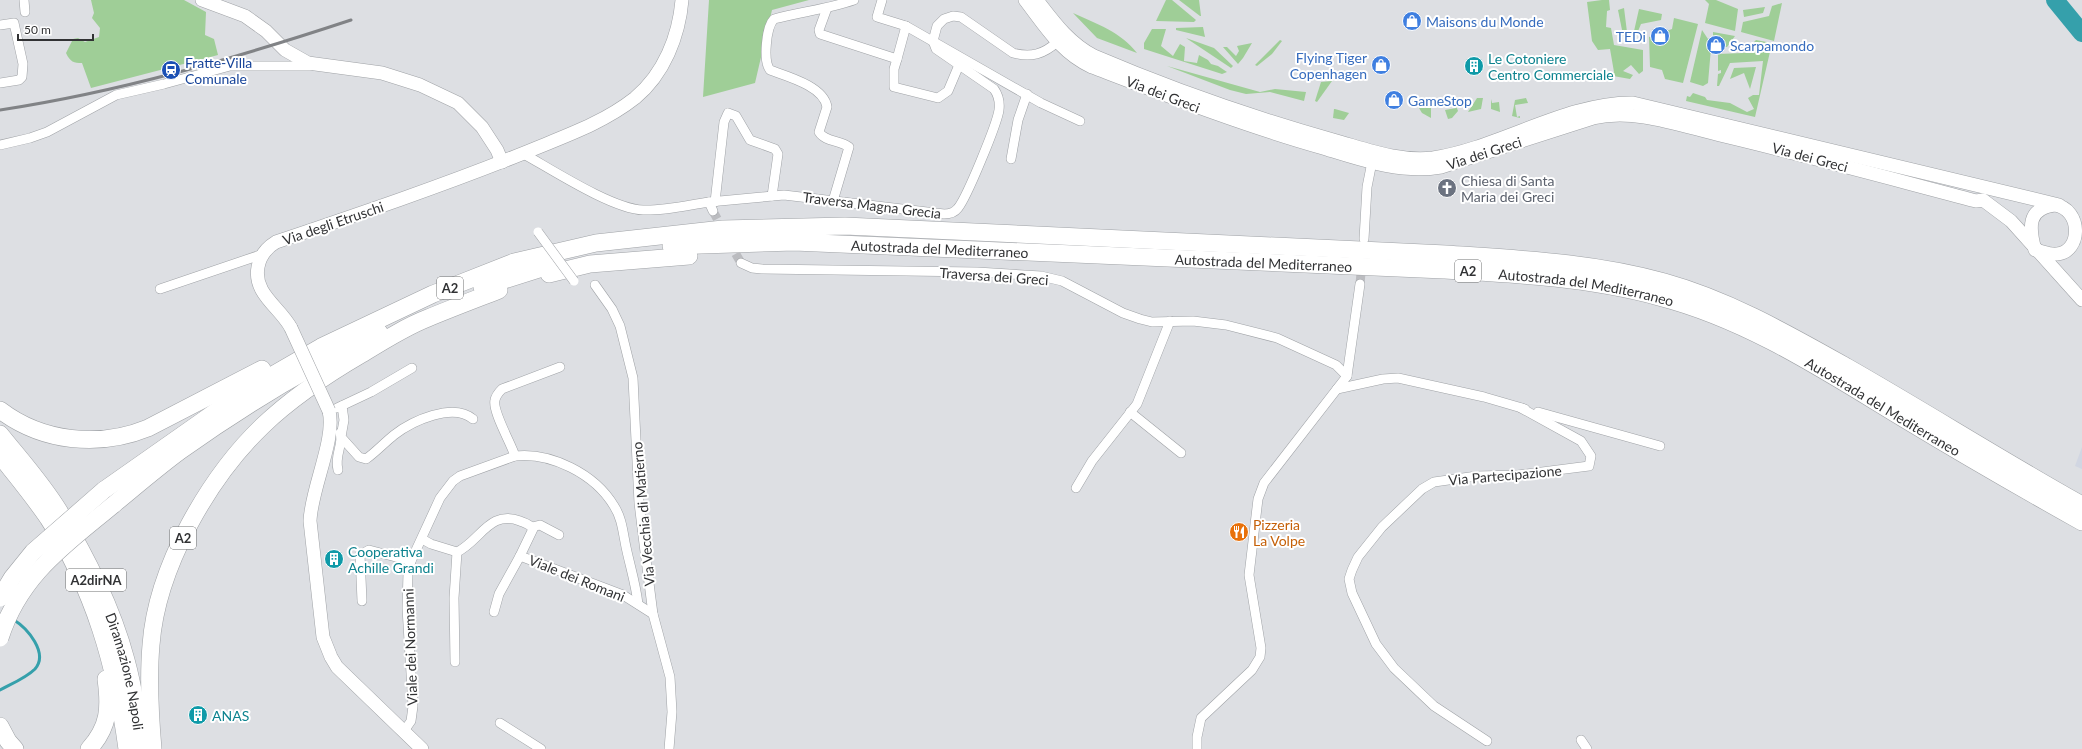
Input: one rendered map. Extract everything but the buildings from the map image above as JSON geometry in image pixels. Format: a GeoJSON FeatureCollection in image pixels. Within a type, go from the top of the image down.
{"type":"FeatureCollection","features":[{"type":"Feature","properties":{"kind":"highway"},"geometry":{"type":"LineString","coordinates":[[0,410],[25,425],[62,438],[79,440],[110,438],[132,434],[170,417],[332,332],[427,287],[487,263],[533,248],[636,229],[714,221],[781,219],[814,221],[845,226]]}},
{"type":"Feature","properties":{"kind":"highway","name":"A2"},"geometry":{"type":"LineString","coordinates":[[0,598],[12,578],[33,552],[104,490],[246,391],[320,347],[433,294],[514,262],[596,243],[628,238],[724,229],[845,226]]}},
{"type":"Feature","properties":{"kind":"highway","name":"Autostrada del Mediterraneo"},"geometry":{"type":"LineString","coordinates":[[845,226],[1446,254],[1535,260],[1600,268],[1663,282],[1734,307],[1804,342],[1923,410],[2082,505]]}},
{"type":"Feature","properties":{"kind":"highway"},"geometry":{"type":"LineString","coordinates":[[0,638],[16,600],[34,576],[68,542],[179,452],[266,394],[318,364],[425,309],[475,289],[535,269],[588,256],[687,244],[794,242]]}},
{"type":"Feature","properties":{"kind":"highway","name":"A2"},"geometry":{"type":"LineString","coordinates":[[153,749],[150,715],[151,644],[158,603],[173,559],[199,507],[219,474],[247,440],[279,410],[323,377],[427,318],[531,278],[590,264],[764,250],[794,242]]}},
{"type":"Feature","properties":{"kind":"highway","name":"Autostrada del Mediterraneo"},"geometry":{"type":"LineString","coordinates":[[794,242],[1531,274],[1660,297],[1729,321],[1801,357],[1917,427],[2082,522]]}},
{"type":"Feature","properties":{"kind":"highway","name":"Diramazione Napoli"},"geometry":{"type":"LineString","coordinates":[[0,434],[58,510],[92,570],[109,610],[126,659],[136,708],[142,749]]}},
{"type":"Feature","properties":{"kind":"highway","name":"Diramazione Napoli"},"geometry":{"type":"LineString","coordinates":[[0,455],[48,518],[70,556],[87,593],[113,664],[122,711],[127,749]]}},
{"type":"Feature","properties":{"kind":"highway"},"geometry":{"type":"LineString","coordinates":[[87,593],[104,666],[108,696],[104,727],[89,749]]}},
{"type":"Feature","properties":{"kind":"highway"},"geometry":{"type":"LineString","coordinates":[[1,729],[15,749]]}},
{"type":"Feature","properties":{"kind":"main road"},"geometry":{"type":"LineString","coordinates":[[202,0],[245,16],[266,31],[285,50],[308,63],[318,66],[382,73],[420,85],[458,103],[482,127],[497,150],[502,162],[580,130],[617,111],[636,97],[666,60],[674,41],[681,15],[682,0]]}},
{"type":"Feature","properties":{"kind":"main road","name":"Via dei Greci"},"geometry":{"type":"LineString","coordinates":[[1025,0],[1057,42],[1070,55],[1092,67],[1268,131],[1372,162],[1418,170],[1441,167],[1593,118],[1614,114],[1626,114],[1760,144],[1976,201],[1984,200],[1996,208],[2015,226],[2035,250],[2082,300]]}},
{"type":"Feature","properties":{"kind":"main road","name":"Via dei Greci"},"geometry":{"type":"LineString","coordinates":[[1037,0],[1069,39],[1077,46],[1094,56],[1271,122],[1400,158],[1423,159],[1455,153],[1587,109],[1612,103],[1633,103],[2058,205]]}},
{"type":"Feature","properties":{"kind":"main road","name":"Via degli Etruschi"},"geometry":{"type":"LineString","coordinates":[[263,254],[276,242],[467,176],[502,162]]}},
{"type":"Feature","properties":{"kind":"main road"},"geometry":{"type":"LineString","coordinates":[[2058,205],[2073,213],[2081,231],[2077,241],[2065,252],[2050,254],[2035,250],[2030,233],[2032,219],[2042,208],[2058,205]]}},
{"type":"Feature","properties":{"kind":"main road"},"geometry":{"type":"LineString","coordinates":[[263,254],[257,273],[260,284],[268,299],[291,328],[330,411],[331,426],[310,521],[323,637],[328,652],[337,667],[422,749]]}},
{"type":"Feature","properties":{"kind":"street"},"geometry":{"type":"LineString","coordinates":[[24,0],[25,12]]}},
{"type":"Feature","properties":{"kind":"street"},"geometry":{"type":"LineString","coordinates":[[833,201],[849,147],[845,144],[825,138],[819,132],[826,107],[822,96],[804,82],[770,70],[765,58],[770,27],[774,19],[792,14],[828,8],[854,0]]}},
{"type":"Feature","properties":{"kind":"street"},"geometry":{"type":"LineString","coordinates":[[882,0],[877,17],[906,26],[1056,111],[1080,121]]}},
{"type":"Feature","properties":{"kind":"street"},"geometry":{"type":"LineString","coordinates":[[828,8],[819,30],[820,34],[896,59]]}},
{"type":"Feature","properties":{"kind":"street"},"geometry":{"type":"LineString","coordinates":[[933,41],[937,26],[944,19],[953,16],[961,17],[1013,53],[1022,56],[1038,54],[1048,50],[1057,42]]}},
{"type":"Feature","properties":{"kind":"street"},"geometry":{"type":"LineString","coordinates":[[0,25],[14,23],[23,72],[20,80],[0,84]]}},
{"type":"Feature","properties":{"kind":"street"},"geometry":{"type":"LineString","coordinates":[[906,26],[896,59],[894,87],[938,98],[948,91],[959,65]]}},
{"type":"Feature","properties":{"kind":"street","name":"Traversa Magna Grecia"},"geometry":{"type":"LineString","coordinates":[[712,205],[772,196],[791,196],[944,214],[958,209],[965,196],[998,116],[999,95],[939,52],[933,41]]}},
{"type":"Feature","properties":{"kind":"street"},"geometry":{"type":"LineString","coordinates":[[0,145],[30,138],[47,132],[116,95],[230,66],[318,66]]}},
{"type":"Feature","properties":{"kind":"street"},"geometry":{"type":"LineString","coordinates":[[1011,159],[1018,120],[1027,94]]}},
{"type":"Feature","properties":{"kind":"street"},"geometry":{"type":"LineString","coordinates":[[522,153],[597,195],[629,208],[642,210],[712,205],[724,122],[728,113],[736,116],[750,140],[775,149],[778,154],[772,196]]}},
{"type":"Feature","properties":{"kind":"street"},"geometry":{"type":"LineString","coordinates":[[1364,239],[1367,187],[1372,162]]}},
{"type":"Feature","properties":{"kind":"street"},"geometry":{"type":"LineString","coordinates":[[538,232],[574,281]]}},
{"type":"Feature","properties":{"kind":"street"},"geometry":{"type":"LineString","coordinates":[[160,289],[263,254]]}},
{"type":"Feature","properties":{"kind":"street","name":"Traversa dei Greci"},"geometry":{"type":"LineString","coordinates":[[741,263],[752,268],[762,269],[977,272],[1041,276],[1062,281],[1131,316],[1152,322],[1170,321],[1226,325],[1277,338],[1336,365],[1347,376]]}},
{"type":"Feature","properties":{"kind":"street"},"geometry":{"type":"LineString","coordinates":[[1198,749],[1197,738],[1201,718],[1252,670],[1260,657],[1261,648],[1249,575],[1258,499],[1264,483],[1347,376],[1360,284]]}},
{"type":"Feature","properties":{"kind":"street","name":"Via Vecchia di Matierno"},"geometry":{"type":"LineString","coordinates":[[595,286],[612,309],[620,326],[633,378],[640,503],[653,614],[670,678],[672,724],[669,749]]}},
{"type":"Feature","properties":{"kind":"street"},"geometry":{"type":"LineString","coordinates":[[1076,488],[1092,461],[1136,404],[1150,374],[1170,321]]}},
{"type":"Feature","properties":{"kind":"street"},"geometry":{"type":"LineString","coordinates":[[515,456],[496,410],[494,401],[496,397],[502,389],[560,367]]}},
{"type":"Feature","properties":{"kind":"street"},"geometry":{"type":"LineString","coordinates":[[330,411],[371,392],[412,368]]}},
{"type":"Feature","properties":{"kind":"street"},"geometry":{"type":"LineString","coordinates":[[1337,389],[1383,379],[1398,378],[1484,397],[1660,446]]}},
{"type":"Feature","properties":{"kind":"street"},"geometry":{"type":"LineString","coordinates":[[338,470],[336,459],[344,420],[342,406]]}},
{"type":"Feature","properties":{"kind":"street","name":"Via Partecipazione"},"geometry":{"type":"LineString","coordinates":[[1487,741],[1434,706],[1394,668],[1376,644],[1352,593],[1349,579],[1358,557],[1382,527],[1422,489],[1434,482],[1477,476],[1518,475],[1589,466],[1591,456],[1581,441],[1521,408]]}},
{"type":"Feature","properties":{"kind":"street"},"geometry":{"type":"LineString","coordinates":[[1130,412],[1181,453]]}},
{"type":"Feature","properties":{"kind":"street"},"geometry":{"type":"LineString","coordinates":[[331,426],[340,433],[341,437],[359,457],[366,460],[394,435],[419,420],[433,415],[451,413],[466,413],[473,419]]}},
{"type":"Feature","properties":{"kind":"street","name":"Viale dei Normanni"},"geometry":{"type":"LineString","coordinates":[[404,731],[411,721],[413,706],[406,588],[411,561],[440,498],[453,481],[480,468],[515,456],[534,456],[559,462],[583,475],[599,487],[614,506],[621,522],[638,604]]}},
{"type":"Feature","properties":{"kind":"street"},"geometry":{"type":"LineString","coordinates":[[458,552],[471,543],[485,527],[497,520],[512,518],[532,527],[540,525],[559,535]]}},
{"type":"Feature","properties":{"kind":"street","name":"Viale dei Romani"},"geometry":{"type":"LineString","coordinates":[[494,612],[499,594],[532,533],[532,527]]}},
{"type":"Feature","properties":{"kind":"street"},"geometry":{"type":"LineString","coordinates":[[422,539],[431,544],[458,552]]}},
{"type":"Feature","properties":{"kind":"street"},"geometry":{"type":"LineString","coordinates":[[362,601],[360,555],[369,550],[411,561]]}},
{"type":"Feature","properties":{"kind":"street"},"geometry":{"type":"LineString","coordinates":[[455,662],[454,598],[458,552]]}},
{"type":"Feature","properties":{"kind":"street","name":"Viale dei Romani"},"geometry":{"type":"LineString","coordinates":[[520,556],[623,595],[653,614]]}},
{"type":"Feature","properties":{"kind":"street"},"geometry":{"type":"LineString","coordinates":[[500,723],[541,749]]}},
{"type":"Feature","properties":{"kind":"street"},"geometry":{"type":"LineString","coordinates":[[1581,740],[1587,749]]}},
{"type":"Feature","properties":{"kind":"shaded area"},"geometry":{"type":"Polygon","coordinates":[[[2082,447],[2082,469],[2075,466],[2082,447]]]}},
{"type":"Feature","properties":{"kind":"green space"},"geometry":{"type":"Polygon","coordinates":[[[91,0],[184,0],[206,12],[205,35],[214,39],[218,55],[91,88],[82,63],[72,61],[66,53],[73,39],[78,38],[85,42],[99,37],[100,28],[92,18],[94,13],[91,0]]]}},
{"type":"Feature","properties":{"kind":"green space"},"geometry":{"type":"Polygon","coordinates":[[[709,0],[809,0],[772,10],[755,83],[703,97],[709,0]]]}},
{"type":"Feature","properties":{"kind":"green space"},"geometry":{"type":"Polygon","coordinates":[[[1166,0],[1172,0],[1196,20],[1194,22],[1156,21],[1166,0]]]}},
{"type":"Feature","properties":{"kind":"green space"},"geometry":{"type":"Polygon","coordinates":[[[1179,0],[1199,0],[1201,16],[1200,16],[1179,0]]]}},
{"type":"Feature","properties":{"kind":"green space"},"geometry":{"type":"Polygon","coordinates":[[[1609,0],[1610,10],[1607,11],[1606,27],[1611,28],[1614,45],[1643,50],[1643,71],[1639,74],[1631,65],[1623,71],[1633,75],[1630,79],[1613,76],[1599,79],[1598,74],[1614,72],[1610,49],[1598,50],[1592,41],[1587,2],[1609,0]]]}},
{"type":"Feature","properties":{"kind":"green space"},"geometry":{"type":"Polygon","coordinates":[[[1705,0],[1716,0],[1738,9],[1735,31],[1705,23],[1709,4],[1705,0]]]}},
{"type":"Feature","properties":{"kind":"green space"},"geometry":{"type":"Polygon","coordinates":[[[1782,3],[1774,41],[1741,32],[1743,22],[1769,16],[1772,6],[1782,3]]]}},
{"type":"Feature","properties":{"kind":"green space"},"geometry":{"type":"Polygon","coordinates":[[[1765,7],[1763,13],[1744,17],[1743,10],[1765,7]]]}},
{"type":"Feature","properties":{"kind":"green space"},"geometry":{"type":"Polygon","coordinates":[[[1624,8],[1628,40],[1623,35],[1618,10],[1624,8]]]}},
{"type":"Feature","properties":{"kind":"green space"},"geometry":{"type":"Polygon","coordinates":[[[1639,9],[1662,14],[1661,20],[1641,24],[1634,41],[1632,40],[1639,9]]]}},
{"type":"Feature","properties":{"kind":"green space"},"geometry":{"type":"Polygon","coordinates":[[[1073,13],[1100,25],[1124,39],[1137,53],[1097,38],[1073,13]]]}},
{"type":"Feature","properties":{"kind":"green space"},"geometry":{"type":"Polygon","coordinates":[[[1674,18],[1698,24],[1683,83],[1665,79],[1662,70],[1650,67],[1649,37],[1672,29],[1674,18]]]}},
{"type":"Feature","properties":{"kind":"green space"},"geometry":{"type":"Polygon","coordinates":[[[1203,27],[1205,37],[1176,30],[1176,28],[1203,27]]]}},
{"type":"Feature","properties":{"kind":"green space"},"geometry":{"type":"Polygon","coordinates":[[[1152,29],[1166,29],[1161,46],[1173,56],[1180,44],[1185,47],[1184,61],[1197,63],[1199,55],[1208,60],[1211,64],[1218,66],[1227,72],[1222,74],[1144,49],[1144,43],[1152,29]]]}},
{"type":"Feature","properties":{"kind":"green space"},"geometry":{"type":"Polygon","coordinates":[[[1702,30],[1710,42],[1722,42],[1722,39],[1713,36],[1713,32],[1735,36],[1727,47],[1711,48],[1708,83],[1703,86],[1690,82],[1702,30]]]}},
{"type":"Feature","properties":{"kind":"green space"},"geometry":{"type":"Polygon","coordinates":[[[1186,38],[1214,48],[1233,66],[1231,68],[1186,38]]]}},
{"type":"Feature","properties":{"kind":"green space"},"geometry":{"type":"Polygon","coordinates":[[[1280,40],[1282,41],[1272,54],[1257,66],[1255,65],[1280,40]]]}},
{"type":"Feature","properties":{"kind":"green space"},"geometry":{"type":"Polygon","coordinates":[[[1756,40],[1772,43],[1755,117],[1686,101],[1687,96],[1690,97],[1693,93],[1705,97],[1707,100],[1730,103],[1747,112],[1754,109],[1748,98],[1753,95],[1759,95],[1763,61],[1730,63],[1719,86],[1717,86],[1718,74],[1721,73],[1721,70],[1718,71],[1718,54],[1743,53],[1756,40]]]}},
{"type":"Feature","properties":{"kind":"green space"},"geometry":{"type":"Polygon","coordinates":[[[1252,43],[1238,64],[1223,47],[1227,47],[1236,56],[1239,51],[1237,46],[1252,43]]]}},
{"type":"Feature","properties":{"kind":"green space"},"geometry":{"type":"Polygon","coordinates":[[[1167,66],[1260,92],[1275,89],[1306,92],[1304,101],[1270,92],[1246,94],[1230,90],[1167,66]]]}},
{"type":"Feature","properties":{"kind":"green space"},"geometry":{"type":"Polygon","coordinates":[[[1756,67],[1750,89],[1744,73],[1730,79],[1734,68],[1756,67]]]}},
{"type":"Feature","properties":{"kind":"green space"},"geometry":{"type":"Polygon","coordinates":[[[1332,81],[1317,102],[1315,101],[1321,82],[1332,81]]]}},
{"type":"Feature","properties":{"kind":"green space"},"geometry":{"type":"Polygon","coordinates":[[[1477,98],[1483,98],[1481,109],[1468,112],[1477,98]]]}},
{"type":"Feature","properties":{"kind":"green space"},"geometry":{"type":"Polygon","coordinates":[[[1526,98],[1528,103],[1515,105],[1517,117],[1520,116],[1520,118],[1512,116],[1515,100],[1526,98]]]}},
{"type":"Feature","properties":{"kind":"green space"},"geometry":{"type":"Polygon","coordinates":[[[1491,99],[1492,103],[1499,102],[1500,112],[1491,109],[1491,99]]]}},
{"type":"Feature","properties":{"kind":"green space"},"geometry":{"type":"Polygon","coordinates":[[[1454,100],[1458,111],[1452,118],[1448,119],[1445,110],[1456,108],[1454,100]]]}},
{"type":"Feature","properties":{"kind":"green space"},"geometry":{"type":"Polygon","coordinates":[[[1431,105],[1431,118],[1422,113],[1419,108],[1431,105]]]}},
{"type":"Feature","properties":{"kind":"green space"},"geometry":{"type":"Polygon","coordinates":[[[1334,109],[1349,113],[1344,120],[1333,118],[1334,109]]]}},
{"type":"Feature","properties":{"kind":"waterway"},"geometry":{"type":"LineString","coordinates":[[2055,0],[2082,33]]}},
{"type":"Feature","properties":{"kind":"waterway"},"geometry":{"type":"LineString","coordinates":[[0,690],[27,675],[35,669],[39,663],[38,649],[35,642],[25,629],[14,620]]}},
{"type":"Feature","properties":{"kind":"tunnel"},"geometry":{"type":"LineString","coordinates":[[713,211],[723,230]]}},
{"type":"Feature","properties":{"kind":"tunnel"},"geometry":{"type":"LineString","coordinates":[[729,242],[741,263]]}},
{"type":"Feature","properties":{"kind":"tunnel"},"geometry":{"type":"LineString","coordinates":[[1360,284],[1362,262]]}},
{"type":"Feature","properties":{"kind":"railway"},"geometry":{"type":"LineString","coordinates":[[0,110],[45,103],[133,84],[264,48],[351,20]]}},
{"type":"Feature","properties":{"kind":"place","name":"Maisons du Monde"},"geometry":{"type":"Point","coordinates":[1412,21]}},
{"type":"Feature","properties":{"kind":"place","name":"TEDi"},"geometry":{"type":"Point","coordinates":[1660,36]}},
{"type":"Feature","properties":{"kind":"place","name":"Scarpamondo"},"geometry":{"type":"Point","coordinates":[1716,45]}},
{"type":"Feature","properties":{"kind":"place","name":"Flying Tiger Copenhagen"},"geometry":{"type":"Point","coordinates":[1381,65]}},
{"type":"Feature","properties":{"kind":"place","name":"Le Cotoniere Centro Commerciale"},"geometry":{"type":"Point","coordinates":[1474,66]}},
{"type":"Feature","properties":{"kind":"place","name":"Fratte-Villa Comunale"},"geometry":{"type":"Point","coordinates":[171,70]}},
{"type":"Feature","properties":{"kind":"place","name":"GameStop"},"geometry":{"type":"Point","coordinates":[1394,100]}},
{"type":"Feature","properties":{"kind":"place","name":"Chiesa di Santa Maria dei Greci"},"geometry":{"type":"Point","coordinates":[1447,188]}},
{"type":"Feature","properties":{"kind":"place","name":"Pizzeria La Volpe"},"geometry":{"type":"Point","coordinates":[1239,532]}},
{"type":"Feature","properties":{"kind":"place","name":"Cooperativa Achille Grandi"},"geometry":{"type":"Point","coordinates":[334,559]}},
{"type":"Feature","properties":{"kind":"place","name":"ANAS"},"geometry":{"type":"Point","coordinates":[198,715]}}]}
